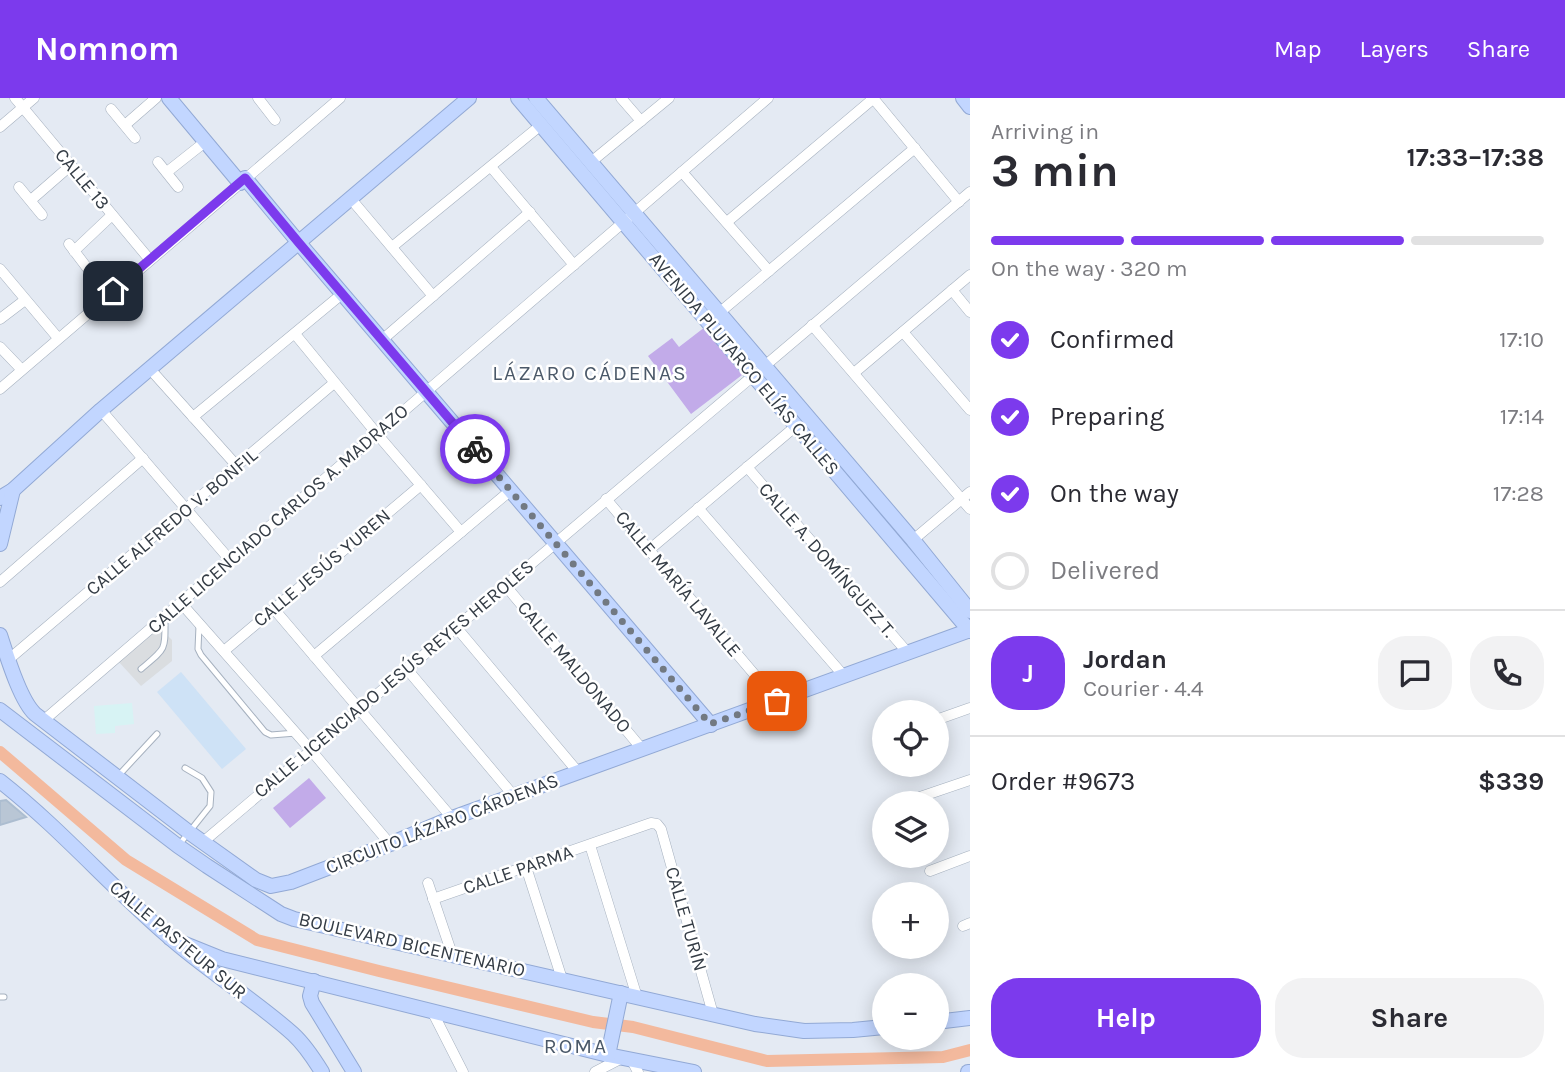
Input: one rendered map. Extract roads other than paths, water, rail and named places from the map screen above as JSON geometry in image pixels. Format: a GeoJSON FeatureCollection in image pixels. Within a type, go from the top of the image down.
{"type":"FeatureCollection","features":[{"type":"Feature","properties":{"kind":"street","name":"CALLE 13"},"geometry":{"type":"LineString","coordinates":[[15,98],[149,260]]}},
{"type":"Feature","properties":{"kind":"street"},"geometry":{"type":"LineString","coordinates":[[0,127],[34,98]]}},
{"type":"Feature","properties":{"kind":"street"},"geometry":{"type":"LineString","coordinates":[[125,125],[156,98]]}},
{"type":"Feature","properties":{"kind":"street"},"geometry":{"type":"LineString","coordinates":[[169,98],[205,142],[299,243],[710,724]]}},
{"type":"Feature","properties":{"kind":"street"},"geometry":{"type":"LineString","coordinates":[[259,98],[275,120]]}},
{"type":"Feature","properties":{"kind":"street"},"geometry":{"type":"LineString","coordinates":[[0,389],[243,181],[327,102],[340,98]]}},
{"type":"Feature","properties":{"kind":"street"},"geometry":{"type":"LineString","coordinates":[[0,498],[13,490],[101,410],[469,98]]}},
{"type":"Feature","properties":{"kind":"street","name":"AVENIDA PLUTARCO ELÍAS CALLES"},"geometry":{"type":"LineString","coordinates":[[518,98],[719,313],[796,426],[970,630]]}},
{"type":"Feature","properties":{"kind":"street","name":"AVENIDA PLUTARCO ELÍAS CALLES"},"geometry":{"type":"LineString","coordinates":[[536,98],[591,162],[629,218],[759,370],[913,540],[970,611]]}},
{"type":"Feature","properties":{"kind":"street"},"geometry":{"type":"LineString","coordinates":[[621,98],[641,121]]}},
{"type":"Feature","properties":{"kind":"street"},"geometry":{"type":"LineString","coordinates":[[591,162],[668,98]]}},
{"type":"Feature","properties":{"kind":"street","name":"CALLE LICENCIADO CARLOS A. MADRAZO"},"geometry":{"type":"LineString","coordinates":[[43,721],[768,98]]}},
{"type":"Feature","properties":{"kind":"street"},"geometry":{"type":"LineString","coordinates":[[727,222],[874,98],[959,202]]}},
{"type":"Feature","properties":{"kind":"street"},"geometry":{"type":"LineString","coordinates":[[963,98],[970,107]]}},
{"type":"Feature","properties":{"kind":"street"},"geometry":{"type":"LineString","coordinates":[[111,109],[135,138]]}},
{"type":"Feature","properties":{"kind":"street"},"geometry":{"type":"LineString","coordinates":[[392,247],[541,125]]}},
{"type":"Feature","properties":{"kind":"street"},"geometry":{"type":"LineString","coordinates":[[167,172],[205,142]]}},
{"type":"Feature","properties":{"kind":"street"},"geometry":{"type":"LineString","coordinates":[[719,313],[915,148]]}},
{"type":"Feature","properties":{"kind":"street"},"geometry":{"type":"LineString","coordinates":[[158,162],[178,187]]}},
{"type":"Feature","properties":{"kind":"street"},"geometry":{"type":"LineString","coordinates":[[31,200],[71,166]]}},
{"type":"Feature","properties":{"kind":"street"},"geometry":{"type":"LineString","coordinates":[[491,167],[574,265]]}},
{"type":"Feature","properties":{"kind":"street"},"geometry":{"type":"LineString","coordinates":[[682,172],[769,271]]}},
{"type":"Feature","properties":{"kind":"street"},"geometry":{"type":"LineString","coordinates":[[19,187],[42,215]]}},
{"type":"Feature","properties":{"kind":"street","name":"CALLE LICENCIADO JESÚS REYES HEROLES"},"geometry":{"type":"LineString","coordinates":[[203,842],[970,192]]}},
{"type":"Feature","properties":{"kind":"street"},"geometry":{"type":"LineString","coordinates":[[351,199],[433,296]]}},
{"type":"Feature","properties":{"kind":"street"},"geometry":{"type":"LineString","coordinates":[[382,340],[530,212]]}},
{"type":"Feature","properties":{"kind":"street"},"geometry":{"type":"LineString","coordinates":[[94,277],[71,248],[112,215]]}},
{"type":"Feature","properties":{"kind":"street"},"geometry":{"type":"LineString","coordinates":[[0,269],[58,338]]}},
{"type":"Feature","properties":{"kind":"street"},"geometry":{"type":"LineString","coordinates":[[854,373],[970,275]]}},
{"type":"Feature","properties":{"kind":"street"},"geometry":{"type":"LineString","coordinates":[[952,290],[970,312]]}},
{"type":"Feature","properties":{"kind":"street"},"geometry":{"type":"LineString","coordinates":[[194,417],[342,294]]}},
{"type":"Feature","properties":{"kind":"street"},"geometry":{"type":"LineString","coordinates":[[0,319],[25,300]]}},
{"type":"Feature","properties":{"kind":"street"},"geometry":{"type":"LineString","coordinates":[[812,325],[966,496],[970,509]]}},
{"type":"Feature","properties":{"kind":"street"},"geometry":{"type":"LineString","coordinates":[[903,332],[970,410]]}},
{"type":"Feature","properties":{"kind":"street"},"geometry":{"type":"LineString","coordinates":[[295,334],[461,532]]}},
{"type":"Feature","properties":{"kind":"street"},"geometry":{"type":"LineString","coordinates":[[0,347],[22,369]]}},
{"type":"Feature","properties":{"kind":"street"},"geometry":{"type":"LineString","coordinates":[[149,369],[237,466]]}},
{"type":"Feature","properties":{"kind":"street","name":"CALLE ALFREDO V. BONFIL"},"geometry":{"type":"LineString","coordinates":[[9,660],[334,383]]}},
{"type":"Feature","properties":{"kind":"street"},"geometry":{"type":"LineString","coordinates":[[101,410],[230,560]]}},
{"type":"Feature","properties":{"kind":"street"},"geometry":{"type":"LineString","coordinates":[[649,550],[796,426]]}},
{"type":"Feature","properties":{"kind":"street"},"geometry":{"type":"LineString","coordinates":[[0,582],[143,458]]}},
{"type":"Feature","properties":{"kind":"street","name":"CALLE A. DOMÍNGUEZ T."},"geometry":{"type":"LineString","coordinates":[[747,467],[908,653]]}},
{"type":"Feature","properties":{"kind":"street","name":"CALLE JESÚS YUREN"},"geometry":{"type":"LineString","coordinates":[[224,651],[421,485]]}},
{"type":"Feature","properties":{"kind":"street"},"geometry":{"type":"LineString","coordinates":[[0,544],[13,490]]}},
{"type":"Feature","properties":{"kind":"street"},"geometry":{"type":"LineString","coordinates":[[314,656],[511,491]]}},
{"type":"Feature","properties":{"kind":"street"},"geometry":{"type":"LineString","coordinates":[[913,540],[966,496]]}},
{"type":"Feature","properties":{"kind":"street","name":"CALLE MARÍA LAVALLE"},"geometry":{"type":"LineString","coordinates":[[606,499],[777,701]]}},
{"type":"Feature","properties":{"kind":"street"},"geometry":{"type":"LineString","coordinates":[[698,508],[844,676]]}},
{"type":"Feature","properties":{"kind":"street","name":"CALLE MALDONADO"},"geometry":{"type":"LineString","coordinates":[[505,585],[642,749]]}},
{"type":"Feature","properties":{"kind":"street"},"geometry":{"type":"LineString","coordinates":[[181,603],[390,844]]}},
{"type":"Feature","properties":{"kind":"street"},"geometry":{"type":"LineString","coordinates":[[274,609],[452,818]]}},
{"type":"Feature","properties":{"kind":"street"},"geometry":{"type":"LineString","coordinates":[[456,626],[578,772]]}},
{"type":"Feature","properties":{"kind":"street","name":"CIRCUITO LÁZARO CÁRDENAS"},"geometry":{"type":"LineString","coordinates":[[0,635],[31,710],[190,833],[256,880],[271,886],[290,882],[513,795],[970,630]]}},
{"type":"Feature","properties":{"kind":"street"},"geometry":{"type":"LineString","coordinates":[[406,668],[513,795]]}},
{"type":"Feature","properties":{"kind":"street"},"geometry":{"type":"LineString","coordinates":[[13,719],[21,715],[28,705]]}},
{"type":"Feature","properties":{"kind":"street"},"geometry":{"type":"LineString","coordinates":[[949,715],[970,708]]}},
{"type":"Feature","properties":{"kind":"street","name":"BOULEVARD BICENTENARIO"},"geometry":{"type":"LineString","coordinates":[[0,710],[206,866],[281,914],[294,919],[755,1024],[804,1031],[872,1028]]}},
{"type":"Feature","properties":{"kind":"street"},"geometry":{"type":"LineString","coordinates":[[29,731],[65,746],[75,746]]}},
{"type":"Feature","properties":{"kind":"street"},"geometry":{"type":"LineString","coordinates":[[939,791],[970,780]]}},
{"type":"Feature","properties":{"kind":"street","name":"CALLE PASTEUR SUR"},"geometry":{"type":"LineString","coordinates":[[0,781],[6,792],[170,938],[295,1035],[322,1072]]}},
{"type":"Feature","properties":{"kind":"street","name":"CALLE PARMA"},"geometry":{"type":"LineString","coordinates":[[433,900],[651,823],[657,824]]}},
{"type":"Feature","properties":{"kind":"street","name":"CALLE TURÍN"},"geometry":{"type":"LineString","coordinates":[[657,824],[661,829],[713,1014]]}},
{"type":"Feature","properties":{"kind":"street"},"geometry":{"type":"LineString","coordinates":[[590,845],[637,996]]}},
{"type":"Feature","properties":{"kind":"street"},"geometry":{"type":"LineString","coordinates":[[930,871],[970,856]]}},
{"type":"Feature","properties":{"kind":"street"},"geometry":{"type":"LineString","coordinates":[[526,867],[562,979]]}},
{"type":"Feature","properties":{"kind":"street"},"geometry":{"type":"LineString","coordinates":[[428,883],[452,954]]}},
{"type":"Feature","properties":{"kind":"street"},"geometry":{"type":"LineString","coordinates":[[170,938],[222,958],[631,1063],[694,1072]]}},
{"type":"Feature","properties":{"kind":"street"},"geometry":{"type":"LineString","coordinates":[[314,981],[310,996],[312,1003],[354,1072]]}},
{"type":"Feature","properties":{"kind":"street"},"geometry":{"type":"LineString","coordinates":[[608,1055],[621,993]]}},
{"type":"Feature","properties":{"kind":"street"},"geometry":{"type":"LineString","coordinates":[[432,1012],[463,1072]]}},
{"type":"Feature","properties":{"kind":"street"},"geometry":{"type":"LineString","coordinates":[[949,1020],[970,1018]]}},
{"type":"Feature","properties":{"kind":"street"},"geometry":{"type":"LineString","coordinates":[[595,1072],[631,1063]]}},
{"type":"Feature","properties":{"kind":"lane"},"geometry":{"type":"LineString","coordinates":[[141,669],[162,651],[164,617]]}},
{"type":"Feature","properties":{"kind":"lane"},"geometry":{"type":"LineString","coordinates":[[199,623],[198,649],[201,655],[265,732],[271,735],[296,733]]}},
{"type":"Feature","properties":{"kind":"lane"},"geometry":{"type":"LineString","coordinates":[[117,777],[157,734]]}},
{"type":"Feature","properties":{"kind":"lane"},"geometry":{"type":"LineString","coordinates":[[178,846],[210,806],[211,792],[202,778],[185,768]]}},
{"type":"Feature","properties":{"kind":"waterway"},"geometry":{"type":"LineString","coordinates":[[0,752],[126,860],[257,940],[593,1022],[633,1027],[767,1061],[943,1057],[970,1050]]}},
{"type":"Feature","properties":{"kind":"district","name":"LÁZARO CÁDENAS"},"geometry":{"type":"Point","coordinates":[590,373]}},
{"type":"Feature","properties":{"kind":"district","name":"ROMA"},"geometry":{"type":"Point","coordinates":[576,1046]}}]}
